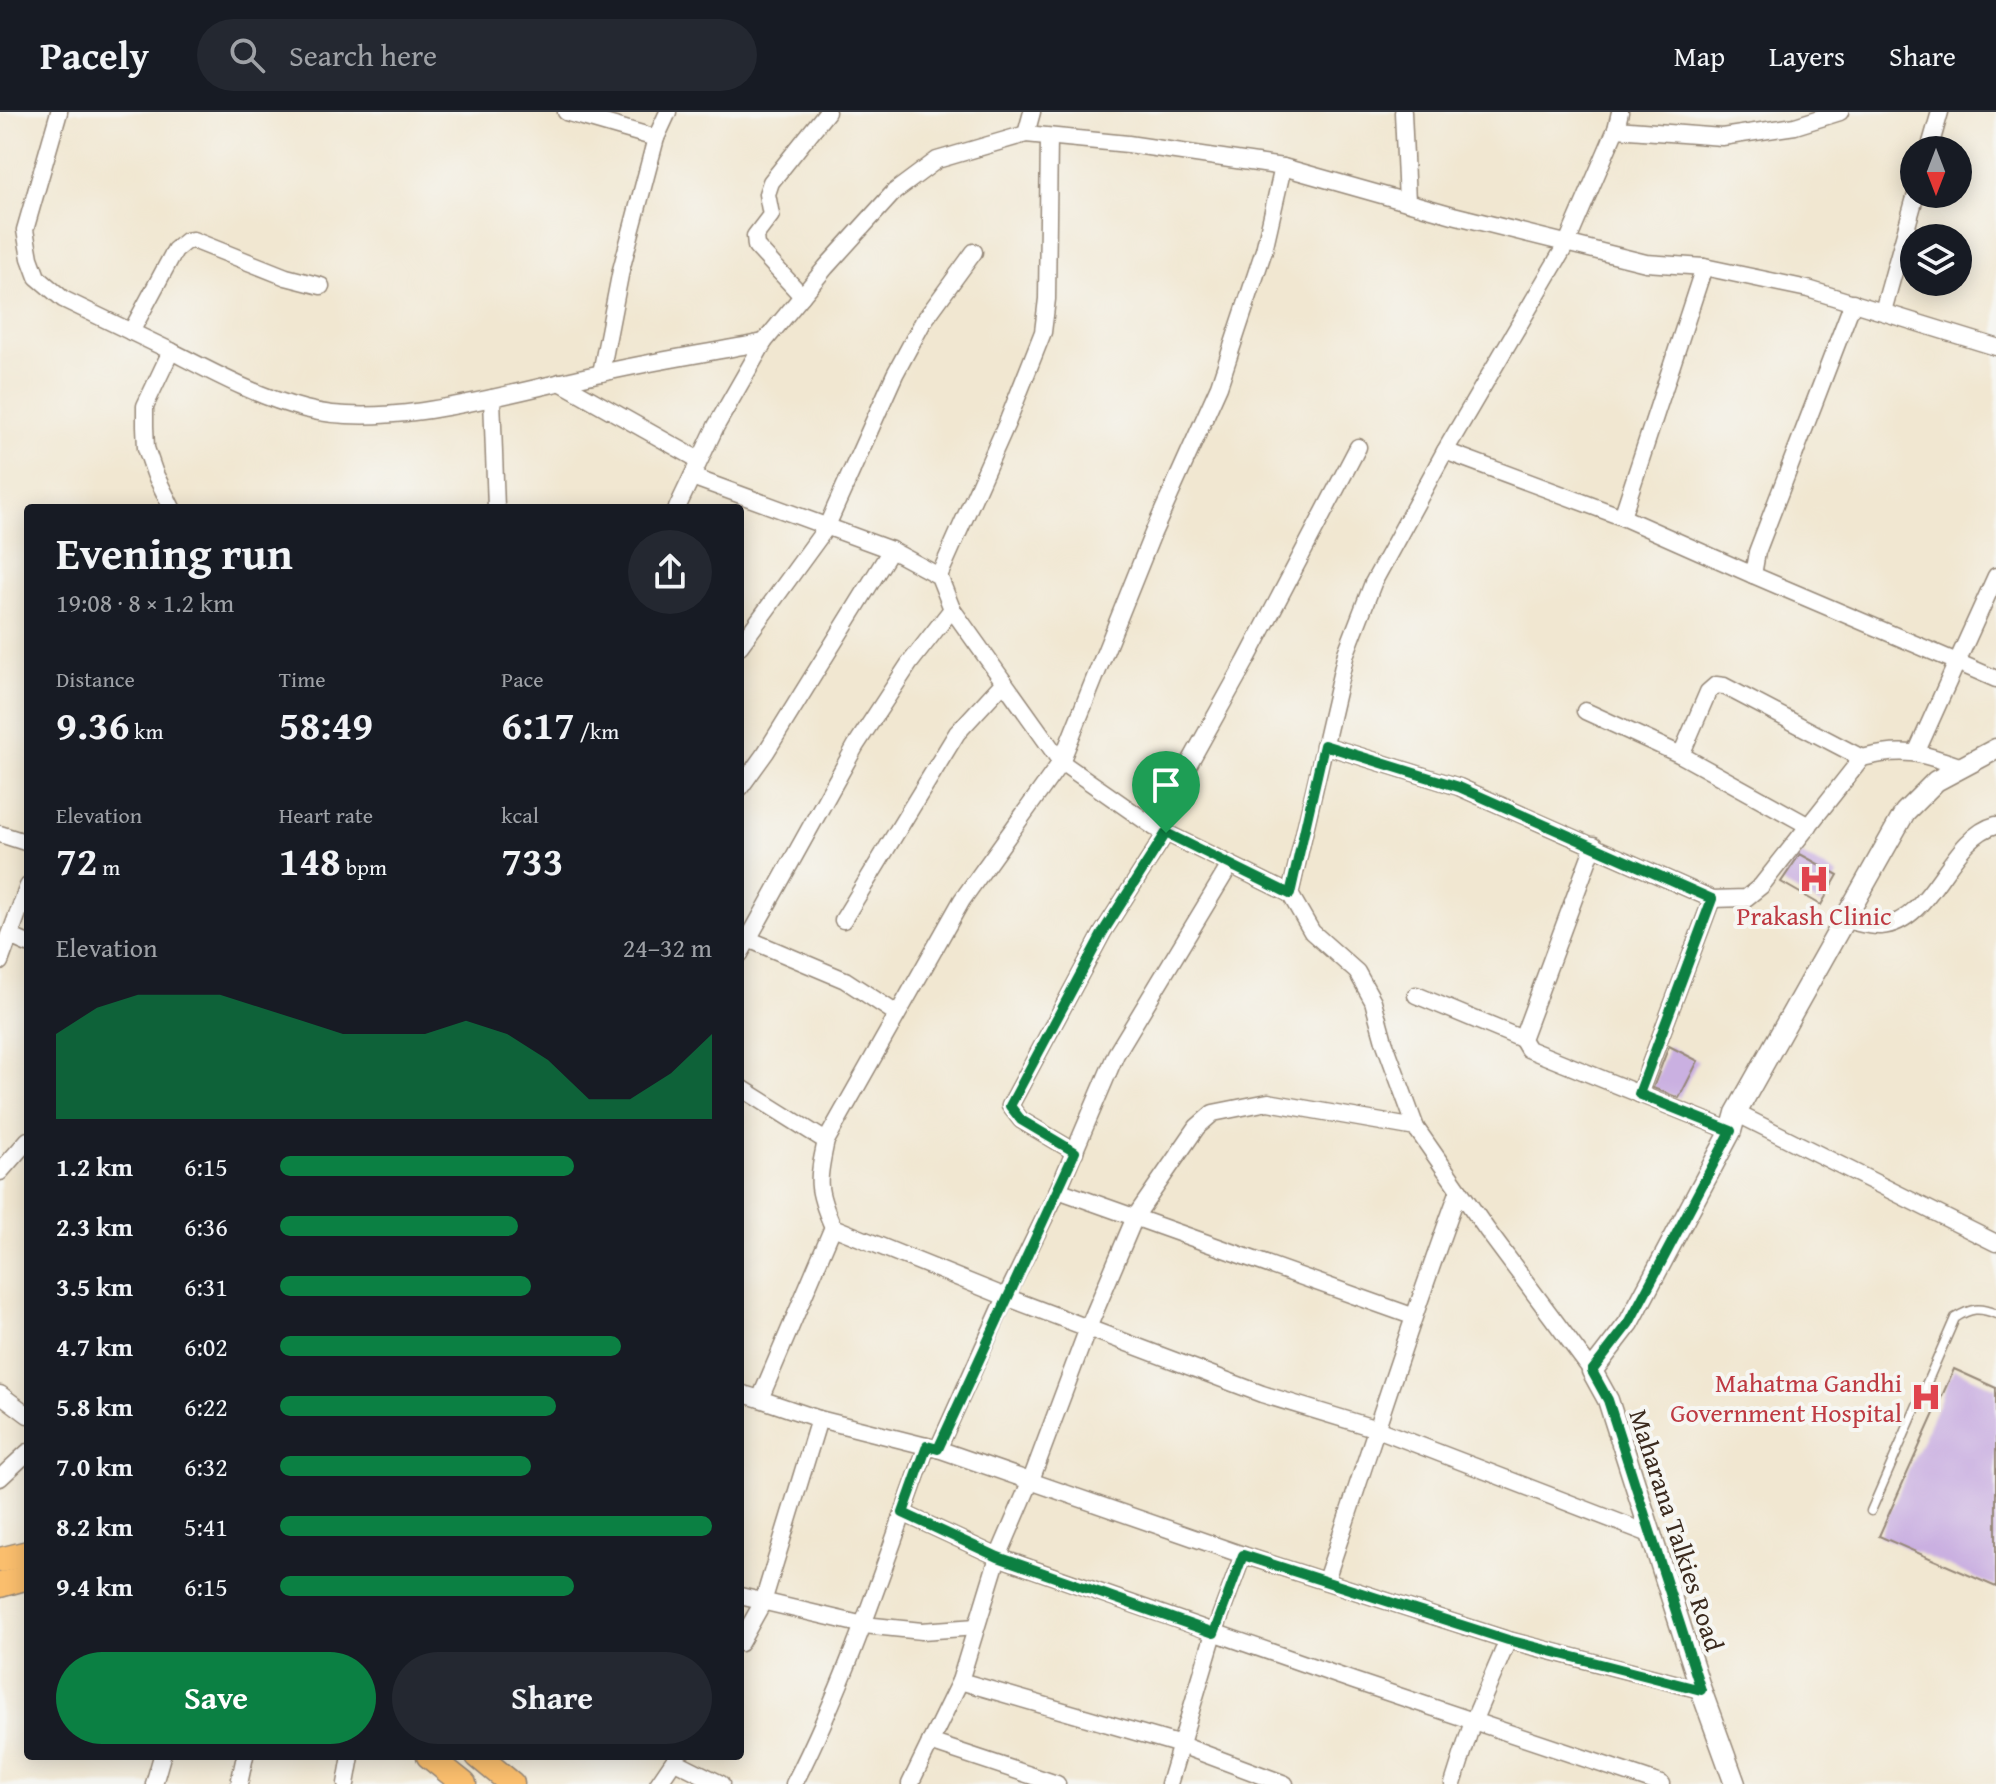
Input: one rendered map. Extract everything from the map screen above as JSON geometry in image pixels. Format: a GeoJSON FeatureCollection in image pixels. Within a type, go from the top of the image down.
{"type":"FeatureCollection","features":[{"type":"Feature","properties":{"kind":"main road"},"geometry":{"type":"LineString","coordinates":[[0,1560],[24,1554]]}},
{"type":"Feature","properties":{"kind":"main road"},"geometry":{"type":"LineString","coordinates":[[0,1585],[24,1578]]}},
{"type":"Feature","properties":{"kind":"main road"},"geometry":{"type":"LineString","coordinates":[[434,1760],[464,1784]]}},
{"type":"Feature","properties":{"kind":"main road"},"geometry":{"type":"LineString","coordinates":[[483,1760],[512,1784]]}},
{"type":"Feature","properties":{"kind":"street"},"geometry":{"type":"LineString","coordinates":[[59,112],[25,230],[37,277],[63,299],[232,382],[305,409],[344,415],[383,416],[492,398],[601,373],[764,342]]}},
{"type":"Feature","properties":{"kind":"street"},"geometry":{"type":"LineString","coordinates":[[566,112],[656,138]]}},
{"type":"Feature","properties":{"kind":"street"},"geometry":{"type":"LineString","coordinates":[[601,373],[621,270],[656,138],[668,112]]}},
{"type":"Feature","properties":{"kind":"street"},"geometry":{"type":"LineString","coordinates":[[802,296],[756,246],[755,236],[771,215],[767,194],[771,182],[827,112]]}},
{"type":"Feature","properties":{"kind":"street"},"geometry":{"type":"LineString","coordinates":[[1026,134],[1032,112]]}},
{"type":"Feature","properties":{"kind":"street"},"geometry":{"type":"LineString","coordinates":[[1403,112],[1407,202]]}},
{"type":"Feature","properties":{"kind":"street"},"geometry":{"type":"LineString","coordinates":[[1290,894],[1346,653],[1373,583],[1445,451],[1567,243],[1616,129],[1620,112]]}},
{"type":"Feature","properties":{"kind":"street"},"geometry":{"type":"LineString","coordinates":[[1616,129],[1722,137],[1795,126],[1840,112]]}},
{"type":"Feature","properties":{"kind":"street"},"geometry":{"type":"LineString","coordinates":[[1933,136],[1940,112]]}},
{"type":"Feature","properties":{"kind":"street"},"geometry":{"type":"LineString","coordinates":[[679,504],[699,460],[764,342],[894,192],[937,160],[1026,134],[1128,144],[1283,167],[1646,263],[1704,267],[1808,289],[1996,347]]}},
{"type":"Feature","properties":{"kind":"street"},"geometry":{"type":"LineString","coordinates":[[939,576],[1007,423],[1043,332],[1047,299],[1049,137]]}},
{"type":"Feature","properties":{"kind":"street"},"geometry":{"type":"LineString","coordinates":[[1283,167],[1264,250],[1219,386],[1153,533],[1061,762],[962,900],[826,1141],[818,1178],[820,1199],[833,1227],[1006,1297],[1262,1394],[1377,1429],[1652,1535]]}},
{"type":"Feature","properties":{"kind":"street"},"geometry":{"type":"LineString","coordinates":[[1883,311],[1912,208]]}},
{"type":"Feature","properties":{"kind":"street"},"geometry":{"type":"LineString","coordinates":[[131,332],[175,250],[186,241],[193,240],[286,277],[321,286]]}},
{"type":"Feature","properties":{"kind":"street"},"geometry":{"type":"LineString","coordinates":[[744,641],[826,528],[895,374],[923,322],[974,252]]}},
{"type":"Feature","properties":{"kind":"street"},"geometry":{"type":"LineString","coordinates":[[1622,517],[1704,267]]}},
{"type":"Feature","properties":{"kind":"street"},"geometry":{"type":"LineString","coordinates":[[1753,575],[1757,552],[1853,302]]}},
{"type":"Feature","properties":{"kind":"street"},"geometry":{"type":"LineString","coordinates":[[170,504],[146,448],[145,406],[171,351]]}},
{"type":"Feature","properties":{"kind":"street"},"geometry":{"type":"LineString","coordinates":[[560,382],[699,460]]}},
{"type":"Feature","properties":{"kind":"street"},"geometry":{"type":"LineString","coordinates":[[492,398],[496,504]]}},
{"type":"Feature","properties":{"kind":"street"},"geometry":{"type":"LineString","coordinates":[[1075,1152],[1021,1120],[1010,1106],[1160,830],[1358,447]]}},
{"type":"Feature","properties":{"kind":"street"},"geometry":{"type":"LineString","coordinates":[[1445,451],[1622,517],[1996,679]]}},
{"type":"Feature","properties":{"kind":"street"},"geometry":{"type":"LineString","coordinates":[[692,477],[891,550],[939,576],[952,609],[1061,762],[1160,830],[1290,894],[1312,932],[1357,972],[1373,1001],[1384,1041],[1416,1128],[1592,1371],[1629,1323],[1734,1122],[1905,812],[1936,781],[1996,749]]}},
{"type":"Feature","properties":{"kind":"street"},"geometry":{"type":"LineString","coordinates":[[744,782],[891,550]]}},
{"type":"Feature","properties":{"kind":"street"},"geometry":{"type":"LineString","coordinates":[[1917,751],[1996,576]]}},
{"type":"Feature","properties":{"kind":"street"},"geometry":{"type":"LineString","coordinates":[[897,1014],[845,980],[744,947],[856,745],[909,664],[952,609]]}},
{"type":"Feature","properties":{"kind":"street"},"geometry":{"type":"LineString","coordinates":[[843,920],[957,733],[1004,682]]}},
{"type":"Feature","properties":{"kind":"street"},"geometry":{"type":"LineString","coordinates":[[1681,755],[1708,692],[1716,685],[1724,686],[1862,758]]}},
{"type":"Feature","properties":{"kind":"street"},"geometry":{"type":"LineString","coordinates":[[1585,711],[1681,755],[1809,826]]}},
{"type":"Feature","properties":{"kind":"street"},"geometry":{"type":"LineString","coordinates":[[1324,745],[1459,787],[1712,899],[1746,898],[1761,886],[1862,758],[1886,751],[1917,751],[1962,767]]}},
{"type":"Feature","properties":{"kind":"street"},"geometry":{"type":"LineString","coordinates":[[1844,920],[1878,927],[1897,923],[1911,912],[1974,837],[1996,825]]}},
{"type":"Feature","properties":{"kind":"street"},"geometry":{"type":"LineString","coordinates":[[0,834],[24,842]]}},
{"type":"Feature","properties":{"kind":"street"},"geometry":{"type":"LineString","coordinates":[[1522,1039],[1594,845]]}},
{"type":"Feature","properties":{"kind":"street"},"geometry":{"type":"LineString","coordinates":[[794,1784],[824,1725],[864,1625],[903,1513],[1058,1190],[1116,1054],[1230,865]]}},
{"type":"Feature","properties":{"kind":"street"},"geometry":{"type":"LineString","coordinates":[[0,962],[24,897]]}},
{"type":"Feature","properties":{"kind":"street"},"geometry":{"type":"LineString","coordinates":[[1639,1094],[1712,899]]}},
{"type":"Feature","properties":{"kind":"street"},"geometry":{"type":"LineString","coordinates":[[10,936],[24,942]]}},
{"type":"Feature","properties":{"kind":"street"},"geometry":{"type":"LineString","coordinates":[[1416,995],[1522,1039],[1528,1049],[1639,1094],[1734,1122],[1996,1243]]}},
{"type":"Feature","properties":{"kind":"street"},"geometry":{"type":"LineString","coordinates":[[744,1090],[826,1141]]}},
{"type":"Feature","properties":{"kind":"street"},"geometry":{"type":"LineString","coordinates":[[910,1784],[960,1681],[998,1557],[1135,1217],[1197,1127],[1213,1113],[1268,1102],[1416,1128]]}},
{"type":"Feature","properties":{"kind":"street"},"geometry":{"type":"LineString","coordinates":[[0,1172],[24,1145]]}},
{"type":"Feature","properties":{"kind":"street"},"geometry":{"type":"LineString","coordinates":[[1058,1190],[1412,1316]]}},
{"type":"Feature","properties":{"kind":"street"},"geometry":{"type":"LineString","coordinates":[[1326,1580],[1412,1316],[1459,1190]]}},
{"type":"Feature","properties":{"kind":"street"},"geometry":{"type":"LineString","coordinates":[[760,1399],[833,1227]]}},
{"type":"Feature","properties":{"kind":"street","name":"Maharana Talkies Road"},"geometry":{"type":"LineString","coordinates":[[1592,1371],[1608,1400],[1701,1690],[1735,1784]]}},
{"type":"Feature","properties":{"kind":"street"},"geometry":{"type":"LineString","coordinates":[[0,1394],[24,1412]]}},
{"type":"Feature","properties":{"kind":"street"},"geometry":{"type":"LineString","coordinates":[[744,1394],[819,1419],[932,1448],[1243,1555],[1508,1640],[1701,1690]]}},
{"type":"Feature","properties":{"kind":"street"},"geometry":{"type":"LineString","coordinates":[[744,1636],[763,1602],[819,1419]]}},
{"type":"Feature","properties":{"kind":"street"},"geometry":{"type":"LineString","coordinates":[[0,1478],[24,1456]]}},
{"type":"Feature","properties":{"kind":"street"},"geometry":{"type":"LineString","coordinates":[[903,1513],[998,1557],[1661,1784]]}},
{"type":"Feature","properties":{"kind":"street"},"geometry":{"type":"LineString","coordinates":[[1169,1784],[1214,1633],[1243,1555]]}},
{"type":"Feature","properties":{"kind":"street"},"geometry":{"type":"LineString","coordinates":[[744,1597],[864,1625],[922,1631],[976,1627]]}},
{"type":"Feature","properties":{"kind":"street"},"geometry":{"type":"LineString","coordinates":[[1453,1784],[1474,1721],[1508,1640]]}},
{"type":"Feature","properties":{"kind":"street"},"geometry":{"type":"LineString","coordinates":[[960,1681],[1181,1745],[1285,1784]]}},
{"type":"Feature","properties":{"kind":"street"},"geometry":{"type":"LineString","coordinates":[[930,1742],[1017,1778],[1057,1784]]}},
{"type":"Feature","properties":{"kind":"street"},"geometry":{"type":"LineString","coordinates":[[154,1784],[161,1760]]}},
{"type":"Feature","properties":{"kind":"street"},"geometry":{"type":"LineString","coordinates":[[239,1784],[244,1760]]}},
{"type":"Feature","properties":{"kind":"street"},"geometry":{"type":"LineString","coordinates":[[346,1784],[350,1760]]}},
{"type":"Feature","properties":{"kind":"street"},"geometry":{"type":"LineString","coordinates":[[658,1784],[675,1760]]}},
{"type":"Feature","properties":{"kind":"street"},"geometry":{"type":"LineString","coordinates":[[679,1760],[721,1784]]}},
{"type":"Feature","properties":{"kind":"lane"},"geometry":{"type":"LineString","coordinates":[[1871,1511],[1955,1318],[1969,1309],[1982,1308],[1996,1314]]}},
{"type":"Feature","properties":{"kind":"building"},"geometry":{"type":"Polygon","coordinates":[[[1800,854],[1838,875],[1821,905],[1781,882],[1800,854]]]}},
{"type":"Feature","properties":{"kind":"building"},"geometry":{"type":"Polygon","coordinates":[[[1669,1046],[1698,1061],[1679,1098],[1653,1088],[1669,1046]]]}},
{"type":"Feature","properties":{"kind":"building"},"geometry":{"type":"Polygon","coordinates":[[[1954,1369],[1996,1388],[1996,1587],[1879,1536],[1954,1369]]]}},
{"type":"Feature","properties":{"kind":"place","name":"Prakash Clinic"},"geometry":{"type":"Point","coordinates":[1814,879]}},
{"type":"Feature","properties":{"kind":"place","name":"Mahatma Gandhi Government Hospital"},"geometry":{"type":"Point","coordinates":[1926,1397]}},
{"type":"Feature","properties":{"kind":"route"},"geometry":{"type":"LineString","coordinates":[[1324,745],[1459,787],[1712,899],[1639,1094],[1731,1131],[1629,1323],[1592,1371],[1608,1400],[1701,1690],[1508,1640],[1243,1555],[1214,1633],[998,1557],[903,1513],[927,1446],[938,1449],[1075,1152],[1021,1120],[1010,1106],[1103,932],[1166,833],[1290,894],[1324,745]]}}]}
